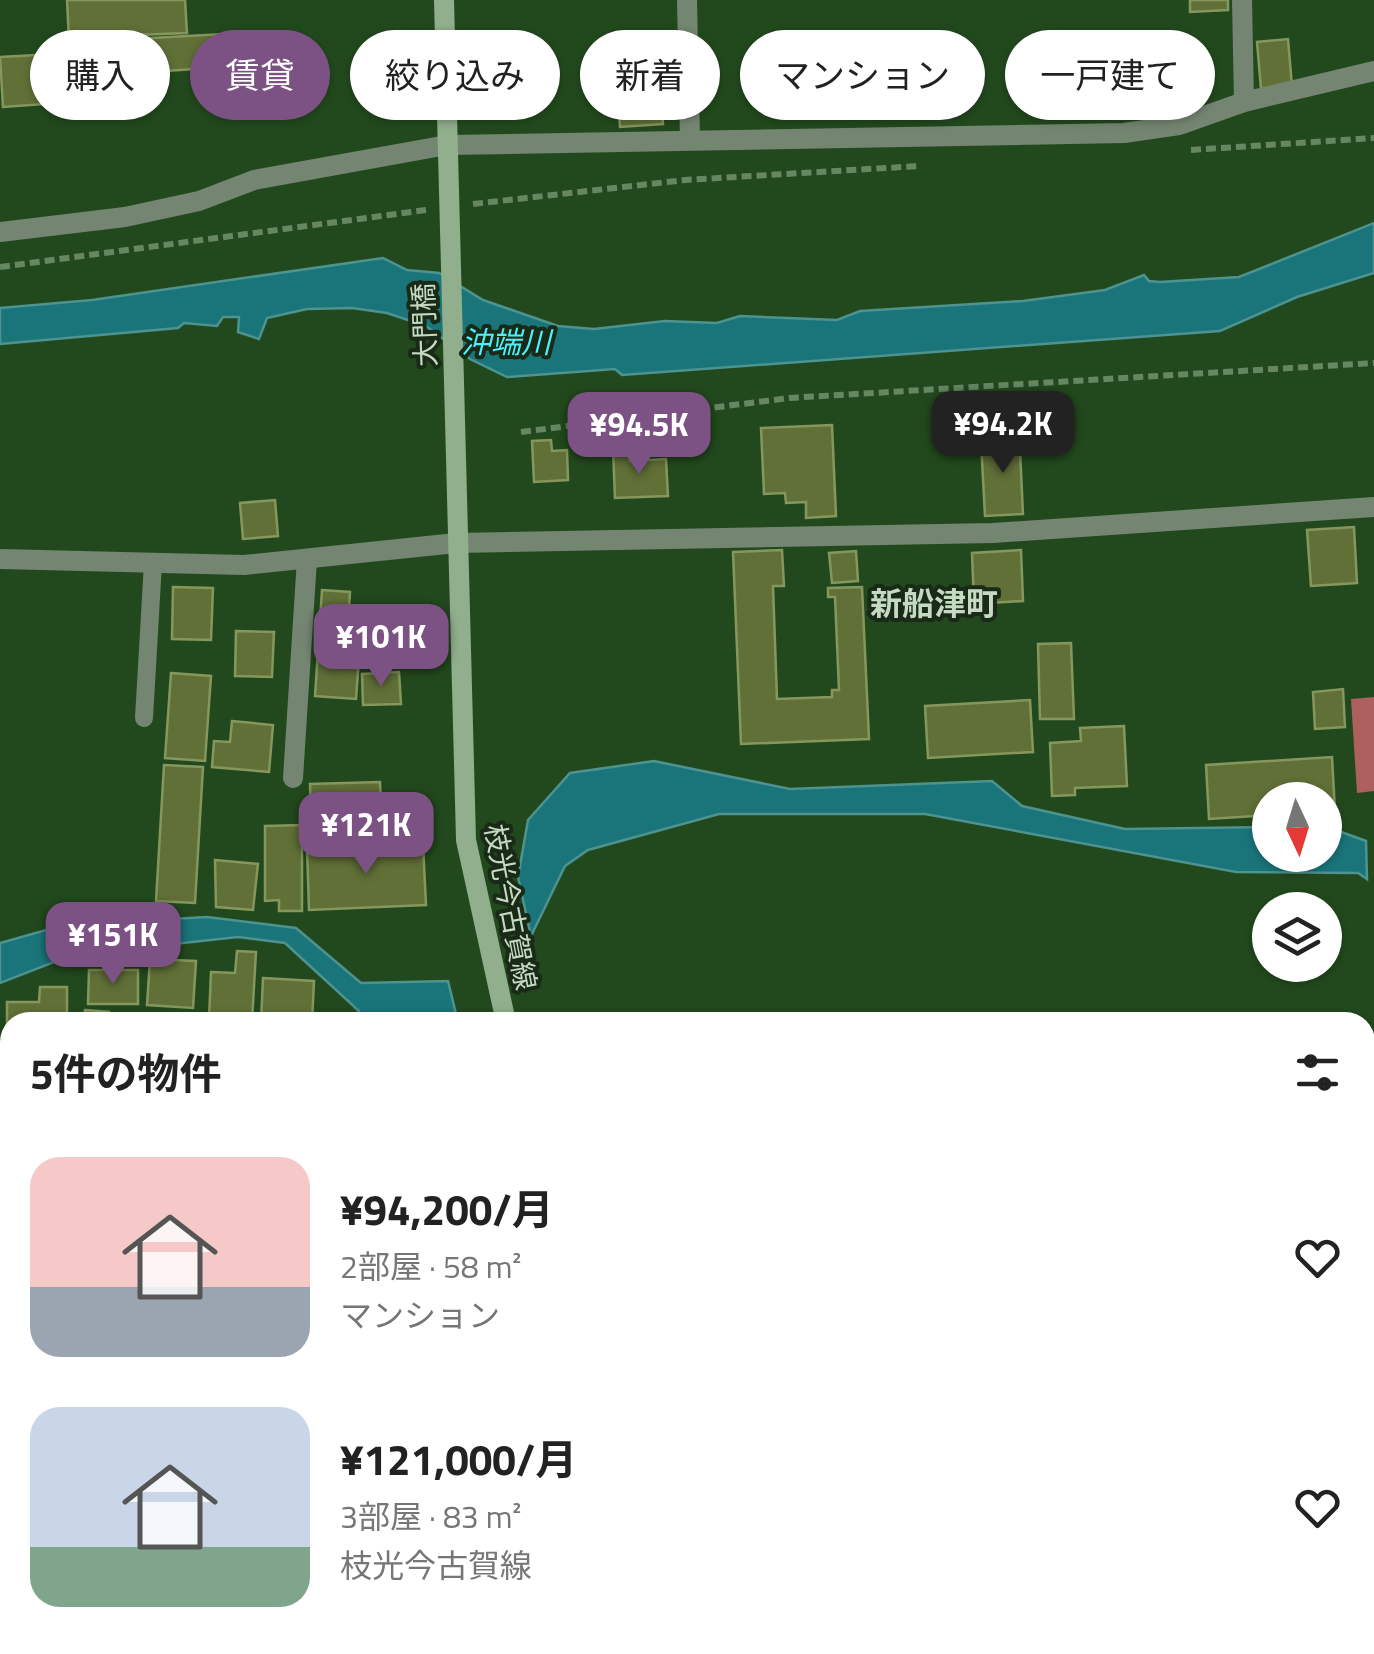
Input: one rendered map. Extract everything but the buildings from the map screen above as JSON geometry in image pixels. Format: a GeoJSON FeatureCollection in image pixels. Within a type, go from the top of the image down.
{"type":"FeatureCollection","features":[{"type":"Feature","properties":{"kind":"main road","name":"大門橋"},"geometry":{"type":"LineString","coordinates":[[444,0],[455,441]]}},
{"type":"Feature","properties":{"kind":"main road","name":"枝光今古賀線"},"geometry":{"type":"LineString","coordinates":[[455,441],[466,840],[504,1012]]}},
{"type":"Feature","properties":{"kind":"street"},"geometry":{"type":"LineString","coordinates":[[687,0],[690,138]]}},
{"type":"Feature","properties":{"kind":"street"},"geometry":{"type":"LineString","coordinates":[[1242,0],[1244,102]]}},
{"type":"Feature","properties":{"kind":"street"},"geometry":{"type":"LineString","coordinates":[[0,232],[125,217],[199,201],[254,180],[447,145],[1124,133],[1179,125],[1244,102],[1374,71]]}},
{"type":"Feature","properties":{"kind":"street"},"geometry":{"type":"LineString","coordinates":[[0,559],[244,565],[456,544],[993,532],[1374,507]]}},
{"type":"Feature","properties":{"kind":"street"},"geometry":{"type":"LineString","coordinates":[[293,778],[307,559]]}},
{"type":"Feature","properties":{"kind":"lane"},"geometry":{"type":"LineString","coordinates":[[144,718],[153,562]]}},
{"type":"Feature","properties":{"kind":"path"},"geometry":{"type":"LineString","coordinates":[[1171,151],[1374,138]]}},
{"type":"Feature","properties":{"kind":"path"},"geometry":{"type":"LineString","coordinates":[[0,267],[685,180],[937,165]]}},
{"type":"Feature","properties":{"kind":"path"},"geometry":{"type":"LineString","coordinates":[[520,432],[789,398],[1374,363]]}},
{"type":"Feature","properties":{"kind":"shaded area"},"geometry":{"type":"Polygon","coordinates":[[[1374,697],[1374,791],[1357,793],[1351,699],[1374,697]]]}},
{"type":"Feature","properties":{"kind":"water","name":"沖端川"},"geometry":{"type":"Polygon","coordinates":[[[1374,223],[1374,273],[1297,297],[1220,331],[622,375],[615,369],[507,377],[470,359],[426,326],[387,313],[352,308],[307,309],[267,318],[259,339],[238,332],[239,317],[223,317],[217,326],[184,323],[178,328],[0,344],[0,308],[92,300],[383,258],[407,270],[439,273],[483,300],[558,326],[594,329],[665,321],[717,323],[740,316],[837,320],[860,311],[1023,301],[1105,290],[1144,275],[1149,281],[1160,282],[1239,277],[1374,223]]]}},
{"type":"Feature","properties":{"kind":"water"},"geometry":{"type":"Polygon","coordinates":[[[654,761],[790,789],[992,781],[1022,806],[1125,829],[1252,827],[1252,872],[1342,872],[1342,832],[1366,841],[1367,879],[1358,873],[1236,872],[925,814],[719,814],[588,850],[565,866],[531,936],[518,877],[528,820],[570,773],[654,761]]]}},
{"type":"Feature","properties":{"kind":"water"},"geometry":{"type":"Polygon","coordinates":[[[207,917],[296,928],[361,983],[448,981],[456,1012],[359,1012],[285,943],[238,937],[72,955],[0,983],[0,943],[64,925],[207,917]]]}},
{"type":"Feature","properties":{"kind":"district","name":"新船津町"},"geometry":{"type":"Point","coordinates":[934,603]}}]}
